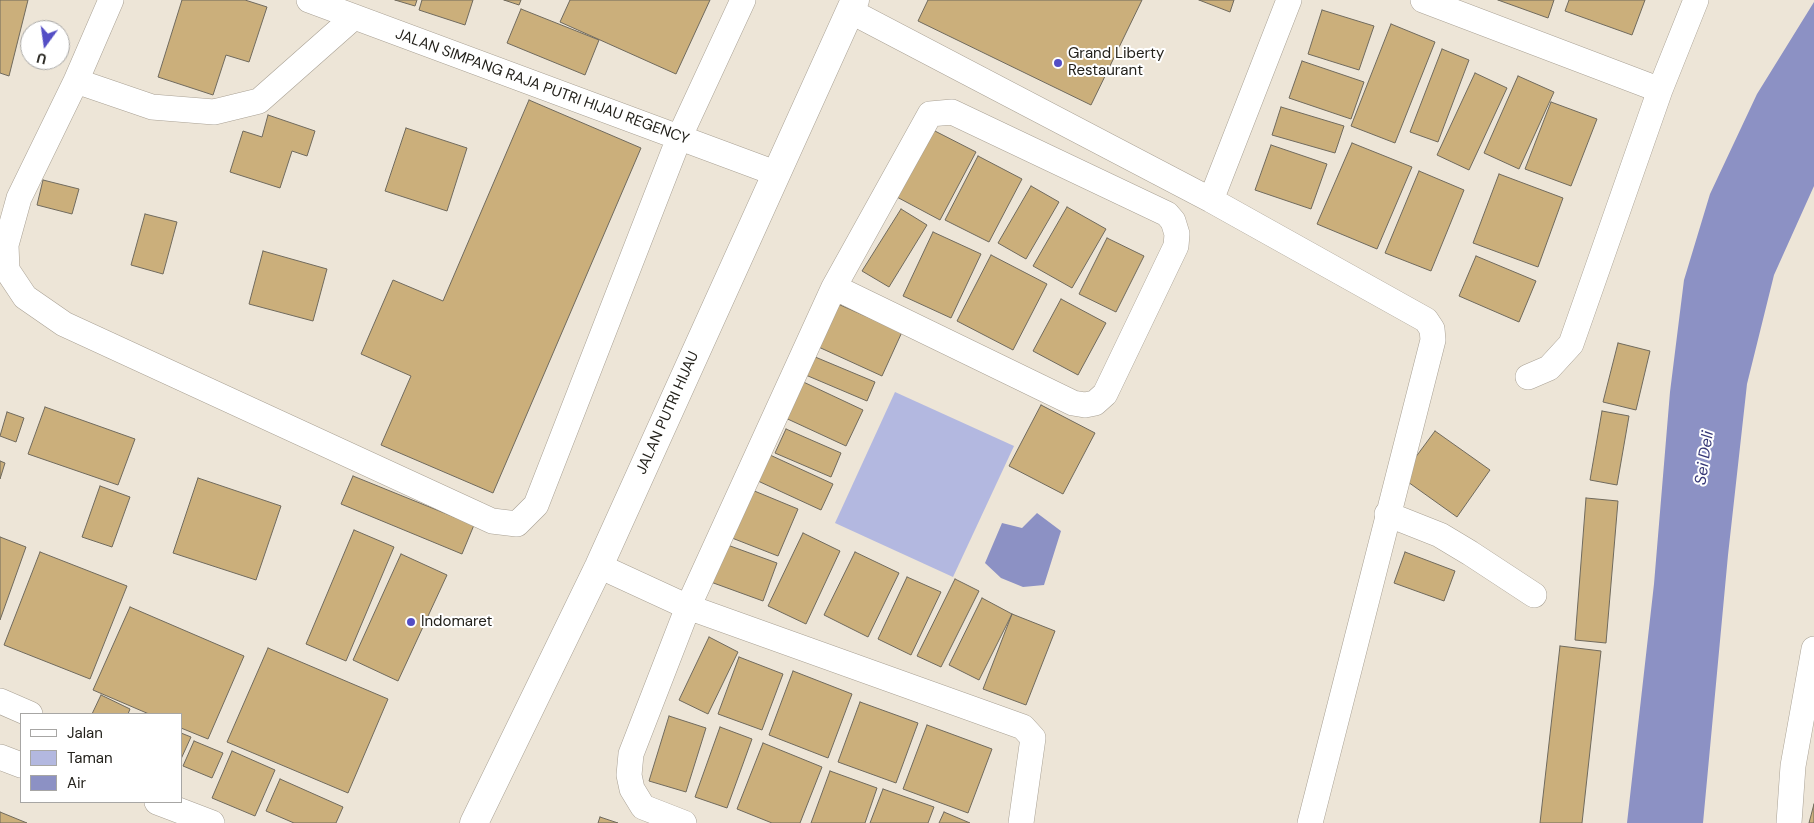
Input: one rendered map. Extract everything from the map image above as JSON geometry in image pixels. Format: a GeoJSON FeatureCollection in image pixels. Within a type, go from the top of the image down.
{"type":"FeatureCollection","features":[{"type":"Feature","properties":{"kind":"main road","name":"JALAN PUTRI HIJAU"},"geometry":{"type":"LineString","coordinates":[[474,823],[599,566],[775,173],[853,6]]}},
{"type":"Feature","properties":{"kind":"street"},"geometry":{"type":"LineString","coordinates":[[111,0],[76,81],[19,198],[6,245],[7,270],[25,297],[64,324],[492,521],[518,524],[536,505],[679,138],[743,0]]}},
{"type":"Feature","properties":{"kind":"street","name":"JALAN SIMPANG RAJA PUTRI HIJAU REGENCY"},"geometry":{"type":"LineString","coordinates":[[309,0],[775,173]]}},
{"type":"Feature","properties":{"kind":"street"},"geometry":{"type":"LineString","coordinates":[[1211,200],[1289,0]]}},
{"type":"Feature","properties":{"kind":"street"},"geometry":{"type":"LineString","coordinates":[[1423,0],[1660,90]]}},
{"type":"Feature","properties":{"kind":"street"},"geometry":{"type":"LineString","coordinates":[[1528,377],[1549,368],[1571,344],[1660,90],[1696,0]]}},
{"type":"Feature","properties":{"kind":"street"},"geometry":{"type":"LineString","coordinates":[[853,6],[1211,200],[1426,320],[1432,329],[1433,340],[1387,514],[1310,823]]}},
{"type":"Feature","properties":{"kind":"street"},"geometry":{"type":"LineString","coordinates":[[76,81],[152,108],[214,112],[260,101],[354,17]]}},
{"type":"Feature","properties":{"kind":"street"},"geometry":{"type":"LineString","coordinates":[[684,823],[643,807],[632,789],[629,774],[631,754],[688,607],[834,287],[930,114],[935,112],[952,112],[1167,214],[1173,222],[1177,234],[1176,246],[1104,394],[1095,403],[1085,405],[1073,403],[834,287]]}},
{"type":"Feature","properties":{"kind":"street"},"geometry":{"type":"LineString","coordinates":[[1387,514],[1447,540],[1534,595]]}},
{"type":"Feature","properties":{"kind":"street"},"geometry":{"type":"LineString","coordinates":[[599,566],[688,607],[1023,727],[1033,738],[1022,823]]}},
{"type":"Feature","properties":{"kind":"street"},"geometry":{"type":"LineString","coordinates":[[1789,823],[1793,766],[1814,649]]}},
{"type":"Feature","properties":{"kind":"street"},"geometry":{"type":"LineString","coordinates":[[0,702],[28,713]]}},
{"type":"Feature","properties":{"kind":"street"},"geometry":{"type":"LineString","coordinates":[[0,757],[20,765]]}},
{"type":"Feature","properties":{"kind":"street"},"geometry":{"type":"LineString","coordinates":[[160,803],[212,823]]}},
{"type":"Feature","properties":{"kind":"green space"},"geometry":{"type":"Polygon","coordinates":[[[895,392],[1014,446],[953,577],[835,523],[895,392]]]}},
{"type":"Feature","properties":{"kind":"water","name":"Sei Deli"},"geometry":{"type":"Polygon","coordinates":[[[1814,2],[1814,186],[1774,275],[1747,384],[1728,555],[1703,823],[1627,823],[1654,584],[1670,392],[1684,280],[1710,194],[1757,94],[1814,2]]]}},
{"type":"Feature","properties":{"kind":"water"},"geometry":{"type":"Polygon","coordinates":[[[1037,513],[1061,531],[1044,585],[1023,587],[1001,578],[985,563],[1002,523],[1022,528],[1037,513]]]}},
{"type":"Feature","properties":{"kind":"building"},"geometry":{"type":"Polygon","coordinates":[[[0,0],[28,0],[23,20],[20,20],[20,32],[9,76],[0,73],[0,0]]]}},
{"type":"Feature","properties":{"kind":"building"},"geometry":{"type":"Polygon","coordinates":[[[182,0],[245,0],[267,7],[249,62],[226,55],[213,95],[158,77],[182,0]]]}},
{"type":"Feature","properties":{"kind":"building"},"geometry":{"type":"Polygon","coordinates":[[[395,0],[417,0],[415,6],[395,0]]]}},
{"type":"Feature","properties":{"kind":"building"},"geometry":{"type":"Polygon","coordinates":[[[422,0],[473,0],[465,25],[419,10],[422,0]]]}},
{"type":"Feature","properties":{"kind":"building"},"geometry":{"type":"Polygon","coordinates":[[[504,0],[521,0],[519,5],[504,0]]]}},
{"type":"Feature","properties":{"kind":"building"},"geometry":{"type":"Polygon","coordinates":[[[570,0],[710,0],[676,74],[560,22],[570,0]]]}},
{"type":"Feature","properties":{"kind":"building","name":"Grand Liberty Restaurant"},"geometry":{"type":"Polygon","coordinates":[[[928,0],[1142,0],[1091,105],[918,21],[928,0]]]}},
{"type":"Feature","properties":{"kind":"building"},"geometry":{"type":"Polygon","coordinates":[[[1199,0],[1234,0],[1230,12],[1199,0]]]}},
{"type":"Feature","properties":{"kind":"building"},"geometry":{"type":"Polygon","coordinates":[[[1498,0],[1554,0],[1548,18],[1498,0]]]}},
{"type":"Feature","properties":{"kind":"building"},"geometry":{"type":"Polygon","coordinates":[[[1569,0],[1645,0],[1632,35],[1565,11],[1569,0]]]}},
{"type":"Feature","properties":{"kind":"building"},"geometry":{"type":"Polygon","coordinates":[[[521,9],[599,40],[585,75],[507,43],[521,9]]]}},
{"type":"Feature","properties":{"kind":"building"},"geometry":{"type":"Polygon","coordinates":[[[1322,10],[1374,26],[1359,70],[1308,54],[1322,10]]]}},
{"type":"Feature","properties":{"kind":"building"},"geometry":{"type":"Polygon","coordinates":[[[1391,24],[1435,42],[1395,143],[1351,126],[1391,24]]]}},
{"type":"Feature","properties":{"kind":"building"},"geometry":{"type":"Polygon","coordinates":[[[1442,49],[1469,60],[1438,142],[1410,132],[1442,49]]]}},
{"type":"Feature","properties":{"kind":"building"},"geometry":{"type":"Polygon","coordinates":[[[1302,61],[1364,82],[1351,119],[1289,98],[1302,61]]]}},
{"type":"Feature","properties":{"kind":"building"},"geometry":{"type":"Polygon","coordinates":[[[1475,73],[1507,88],[1469,170],[1437,155],[1475,73]]]}},
{"type":"Feature","properties":{"kind":"building"},"geometry":{"type":"Polygon","coordinates":[[[1518,76],[1554,92],[1519,169],[1484,153],[1518,76]]]}},
{"type":"Feature","properties":{"kind":"building"},"geometry":{"type":"Polygon","coordinates":[[[529,100],[641,148],[493,493],[381,445],[411,376],[361,354],[393,280],[443,301],[529,100]]]}},
{"type":"Feature","properties":{"kind":"building"},"geometry":{"type":"Polygon","coordinates":[[[1551,102],[1597,119],[1571,186],[1525,169],[1551,102]]]}},
{"type":"Feature","properties":{"kind":"building"},"geometry":{"type":"Polygon","coordinates":[[[1281,107],[1344,126],[1335,153],[1272,135],[1281,107]]]}},
{"type":"Feature","properties":{"kind":"building"},"geometry":{"type":"Polygon","coordinates":[[[268,115],[315,131],[307,156],[292,151],[280,188],[230,172],[243,131],[262,137],[268,115]]]}},
{"type":"Feature","properties":{"kind":"building"},"geometry":{"type":"Polygon","coordinates":[[[406,128],[467,148],[447,211],[385,191],[406,128]]]}},
{"type":"Feature","properties":{"kind":"building"},"geometry":{"type":"Polygon","coordinates":[[[931,129],[976,152],[940,220],[895,196],[931,129]]]}},
{"type":"Feature","properties":{"kind":"building"},"geometry":{"type":"Polygon","coordinates":[[[1352,143],[1412,167],[1377,249],[1317,224],[1352,143]]]}},
{"type":"Feature","properties":{"kind":"building"},"geometry":{"type":"Polygon","coordinates":[[[1271,145],[1327,164],[1311,209],[1255,190],[1271,145]]]}},
{"type":"Feature","properties":{"kind":"building"},"geometry":{"type":"Polygon","coordinates":[[[978,156],[1022,179],[989,242],[945,220],[978,156]]]}},
{"type":"Feature","properties":{"kind":"building"},"geometry":{"type":"Polygon","coordinates":[[[1419,171],[1464,190],[1431,271],[1385,253],[1419,171]]]}},
{"type":"Feature","properties":{"kind":"building"},"geometry":{"type":"Polygon","coordinates":[[[1499,174],[1563,198],[1538,267],[1473,243],[1499,174]]]}},
{"type":"Feature","properties":{"kind":"building"},"geometry":{"type":"Polygon","coordinates":[[[43,180],[79,189],[72,214],[37,205],[43,180]]]}},
{"type":"Feature","properties":{"kind":"building"},"geometry":{"type":"Polygon","coordinates":[[[1031,186],[1059,202],[1026,259],[998,243],[1031,186]]]}},
{"type":"Feature","properties":{"kind":"building"},"geometry":{"type":"Polygon","coordinates":[[[1067,207],[1106,229],[1072,288],[1033,266],[1067,207]]]}},
{"type":"Feature","properties":{"kind":"building"},"geometry":{"type":"Polygon","coordinates":[[[901,209],[927,225],[889,287],[862,271],[901,209]]]}},
{"type":"Feature","properties":{"kind":"building"},"geometry":{"type":"Polygon","coordinates":[[[145,214],[177,222],[163,274],[131,265],[145,214]]]}},
{"type":"Feature","properties":{"kind":"building"},"geometry":{"type":"Polygon","coordinates":[[[933,232],[981,254],[951,318],[903,296],[933,232]]]}},
{"type":"Feature","properties":{"kind":"building"},"geometry":{"type":"Polygon","coordinates":[[[1107,238],[1144,256],[1116,312],[1079,294],[1107,238]]]}},
{"type":"Feature","properties":{"kind":"building"},"geometry":{"type":"Polygon","coordinates":[[[263,251],[327,269],[313,321],[249,304],[263,251]]]}},
{"type":"Feature","properties":{"kind":"building"},"geometry":{"type":"Polygon","coordinates":[[[991,255],[1047,284],[1013,350],[957,321],[991,255]]]}},
{"type":"Feature","properties":{"kind":"building"},"geometry":{"type":"Polygon","coordinates":[[[1476,256],[1536,281],[1519,322],[1459,296],[1476,256]]]}},
{"type":"Feature","properties":{"kind":"building"},"geometry":{"type":"Polygon","coordinates":[[[1061,299],[1106,323],[1078,375],[1033,351],[1061,299]]]}},
{"type":"Feature","properties":{"kind":"building"},"geometry":{"type":"Polygon","coordinates":[[[831,301],[902,332],[882,376],[812,344],[831,301]]]}},
{"type":"Feature","properties":{"kind":"building"},"geometry":{"type":"Polygon","coordinates":[[[1618,343],[1650,351],[1636,410],[1603,402],[1618,343]]]}},
{"type":"Feature","properties":{"kind":"building"},"geometry":{"type":"Polygon","coordinates":[[[808,354],[875,382],[867,401],[801,373],[808,354]]]}},
{"type":"Feature","properties":{"kind":"building"},"geometry":{"type":"Polygon","coordinates":[[[797,379],[863,410],[846,446],[779,415],[797,379]]]}},
{"type":"Feature","properties":{"kind":"building"},"geometry":{"type":"Polygon","coordinates":[[[1041,405],[1095,433],[1063,494],[1009,466],[1041,405]]]}},
{"type":"Feature","properties":{"kind":"building"},"geometry":{"type":"Polygon","coordinates":[[[45,407],[135,439],[118,485],[28,454],[45,407]]]}},
{"type":"Feature","properties":{"kind":"building"},"geometry":{"type":"Polygon","coordinates":[[[1602,411],[1629,416],[1617,485],[1590,480],[1602,411]]]}},
{"type":"Feature","properties":{"kind":"building"},"geometry":{"type":"Polygon","coordinates":[[[7,412],[24,418],[16,442],[0,436],[7,412]]]}},
{"type":"Feature","properties":{"kind":"building"},"geometry":{"type":"Polygon","coordinates":[[[786,429],[841,453],[831,477],[775,453],[786,429]]]}},
{"type":"Feature","properties":{"kind":"building"},"geometry":{"type":"Polygon","coordinates":[[[1435,431],[1490,470],[1457,517],[1401,477],[1435,431]]]}},
{"type":"Feature","properties":{"kind":"building"},"geometry":{"type":"Polygon","coordinates":[[[770,455],[833,484],[821,510],[758,481],[770,455]]]}},
{"type":"Feature","properties":{"kind":"building"},"geometry":{"type":"Polygon","coordinates":[[[0,461],[5,463],[0,479],[0,461]]]}},
{"type":"Feature","properties":{"kind":"building"},"geometry":{"type":"Polygon","coordinates":[[[353,476],[474,525],[462,554],[341,504],[353,476]]]}},
{"type":"Feature","properties":{"kind":"building"},"geometry":{"type":"Polygon","coordinates":[[[198,478],[281,506],[256,580],[173,553],[198,478]]]}},
{"type":"Feature","properties":{"kind":"building"},"geometry":{"type":"Polygon","coordinates":[[[100,486],[130,497],[112,547],[82,537],[100,486]]]}},
{"type":"Feature","properties":{"kind":"building"},"geometry":{"type":"Polygon","coordinates":[[[752,490],[798,509],[778,556],[732,538],[752,490]]]}},
{"type":"Feature","properties":{"kind":"building"},"geometry":{"type":"Polygon","coordinates":[[[1586,498],[1618,501],[1606,643],[1575,640],[1586,498]]]}},
{"type":"Feature","properties":{"kind":"building"},"geometry":{"type":"Polygon","coordinates":[[[354,530],[394,547],[346,661],[306,644],[354,530]]]}},
{"type":"Feature","properties":{"kind":"building"},"geometry":{"type":"Polygon","coordinates":[[[803,533],[840,551],[806,624],[768,606],[803,533]]]}},
{"type":"Feature","properties":{"kind":"building"},"geometry":{"type":"Polygon","coordinates":[[[0,537],[26,547],[0,620],[0,537]]]}},
{"type":"Feature","properties":{"kind":"building"},"geometry":{"type":"Polygon","coordinates":[[[722,543],[777,563],[763,601],[708,581],[722,543]]]}},
{"type":"Feature","properties":{"kind":"building"},"geometry":{"type":"Polygon","coordinates":[[[40,552],[127,586],[90,679],[4,645],[40,552]]]}},
{"type":"Feature","properties":{"kind":"building"},"geometry":{"type":"Polygon","coordinates":[[[855,552],[899,573],[868,637],[824,615],[855,552]]]}},
{"type":"Feature","properties":{"kind":"building"},"geometry":{"type":"Polygon","coordinates":[[[1405,552],[1455,571],[1444,601],[1394,583],[1405,552]]]}},
{"type":"Feature","properties":{"kind":"building"},"geometry":{"type":"Polygon","coordinates":[[[401,554],[447,575],[398,681],[353,660],[401,554]]]}},
{"type":"Feature","properties":{"kind":"building"},"geometry":{"type":"Polygon","coordinates":[[[907,577],[941,592],[911,655],[878,639],[907,577]]]}},
{"type":"Feature","properties":{"kind":"building"},"geometry":{"type":"Polygon","coordinates":[[[955,579],[979,591],[941,667],[917,656],[955,579]]]}},
{"type":"Feature","properties":{"kind":"building"},"geometry":{"type":"Polygon","coordinates":[[[982,598],[1012,614],[979,680],[949,665],[982,598]]]}},
{"type":"Feature","properties":{"kind":"building"},"geometry":{"type":"Polygon","coordinates":[[[130,607],[244,656],[208,739],[182,728],[182,713],[147,713],[93,690],[130,607]]]}},
{"type":"Feature","properties":{"kind":"building"},"geometry":{"type":"Polygon","coordinates":[[[1012,614],[1055,631],[1026,705],[983,689],[1012,614]]]}},
{"type":"Feature","properties":{"kind":"building"},"geometry":{"type":"Polygon","coordinates":[[[709,637],[738,652],[708,714],[679,700],[709,637]]]}},
{"type":"Feature","properties":{"kind":"building"},"geometry":{"type":"Polygon","coordinates":[[[1560,646],[1601,651],[1582,823],[1540,823],[1560,646]]]}},
{"type":"Feature","properties":{"kind":"building"},"geometry":{"type":"Polygon","coordinates":[[[268,648],[388,699],[348,793],[227,742],[268,648]]]}},
{"type":"Feature","properties":{"kind":"building"},"geometry":{"type":"Polygon","coordinates":[[[739,657],[783,674],[762,730],[718,714],[739,657]]]}},
{"type":"Feature","properties":{"kind":"building"},"geometry":{"type":"Polygon","coordinates":[[[793,671],[852,694],[828,758],[769,735],[793,671]]]}},
{"type":"Feature","properties":{"kind":"building"},"geometry":{"type":"Polygon","coordinates":[[[101,695],[130,709],[128,713],[92,713],[101,695]]]}},
{"type":"Feature","properties":{"kind":"building"},"geometry":{"type":"Polygon","coordinates":[[[860,702],[918,723],[896,783],[838,762],[860,702]]]}},
{"type":"Feature","properties":{"kind":"building"},"geometry":{"type":"Polygon","coordinates":[[[669,716],[706,728],[686,792],[649,781],[669,716]]]}},
{"type":"Feature","properties":{"kind":"building"},"geometry":{"type":"Polygon","coordinates":[[[927,725],[992,749],[968,813],[903,789],[927,725]]]}},
{"type":"Feature","properties":{"kind":"building"},"geometry":{"type":"Polygon","coordinates":[[[720,727],[752,739],[727,808],[695,797],[720,727]]]}},
{"type":"Feature","properties":{"kind":"building"},"geometry":{"type":"Polygon","coordinates":[[[182,733],[191,737],[182,757],[182,733]]]}},
{"type":"Feature","properties":{"kind":"building"},"geometry":{"type":"Polygon","coordinates":[[[194,741],[223,753],[212,778],[183,766],[194,741]]]}},
{"type":"Feature","properties":{"kind":"building"},"geometry":{"type":"Polygon","coordinates":[[[763,743],[822,767],[800,823],[772,823],[737,809],[763,743]]]}},
{"type":"Feature","properties":{"kind":"building"},"geometry":{"type":"Polygon","coordinates":[[[232,751],[275,770],[255,816],[212,798],[232,751]]]}},
{"type":"Feature","properties":{"kind":"building"},"geometry":{"type":"Polygon","coordinates":[[[830,771],[877,788],[865,823],[811,823],[830,771]]]}},
{"type":"Feature","properties":{"kind":"building"},"geometry":{"type":"Polygon","coordinates":[[[280,779],[343,807],[336,823],[294,823],[266,811],[280,779]]]}},
{"type":"Feature","properties":{"kind":"building"},"geometry":{"type":"Polygon","coordinates":[[[883,789],[934,807],[928,823],[870,823],[883,789]]]}},
{"type":"Feature","properties":{"kind":"building"},"geometry":{"type":"Polygon","coordinates":[[[1814,804],[1814,823],[1809,823],[1814,804]]]}},
{"type":"Feature","properties":{"kind":"building"},"geometry":{"type":"Polygon","coordinates":[[[0,812],[27,823],[0,823],[0,812]]]}},
{"type":"Feature","properties":{"kind":"building"},"geometry":{"type":"Polygon","coordinates":[[[944,812],[970,823],[939,823],[944,812]]]}},
{"type":"Feature","properties":{"kind":"building"},"geometry":{"type":"Polygon","coordinates":[[[600,817],[618,823],[598,823],[600,817]]]}},
{"type":"Feature","properties":{"kind":"place","name":"Grand Liberty Restaurant"},"geometry":{"type":"Point","coordinates":[1058,63]}},
{"type":"Feature","properties":{"kind":"place","name":"Indomaret"},"geometry":{"type":"Point","coordinates":[411,622]}}]}
